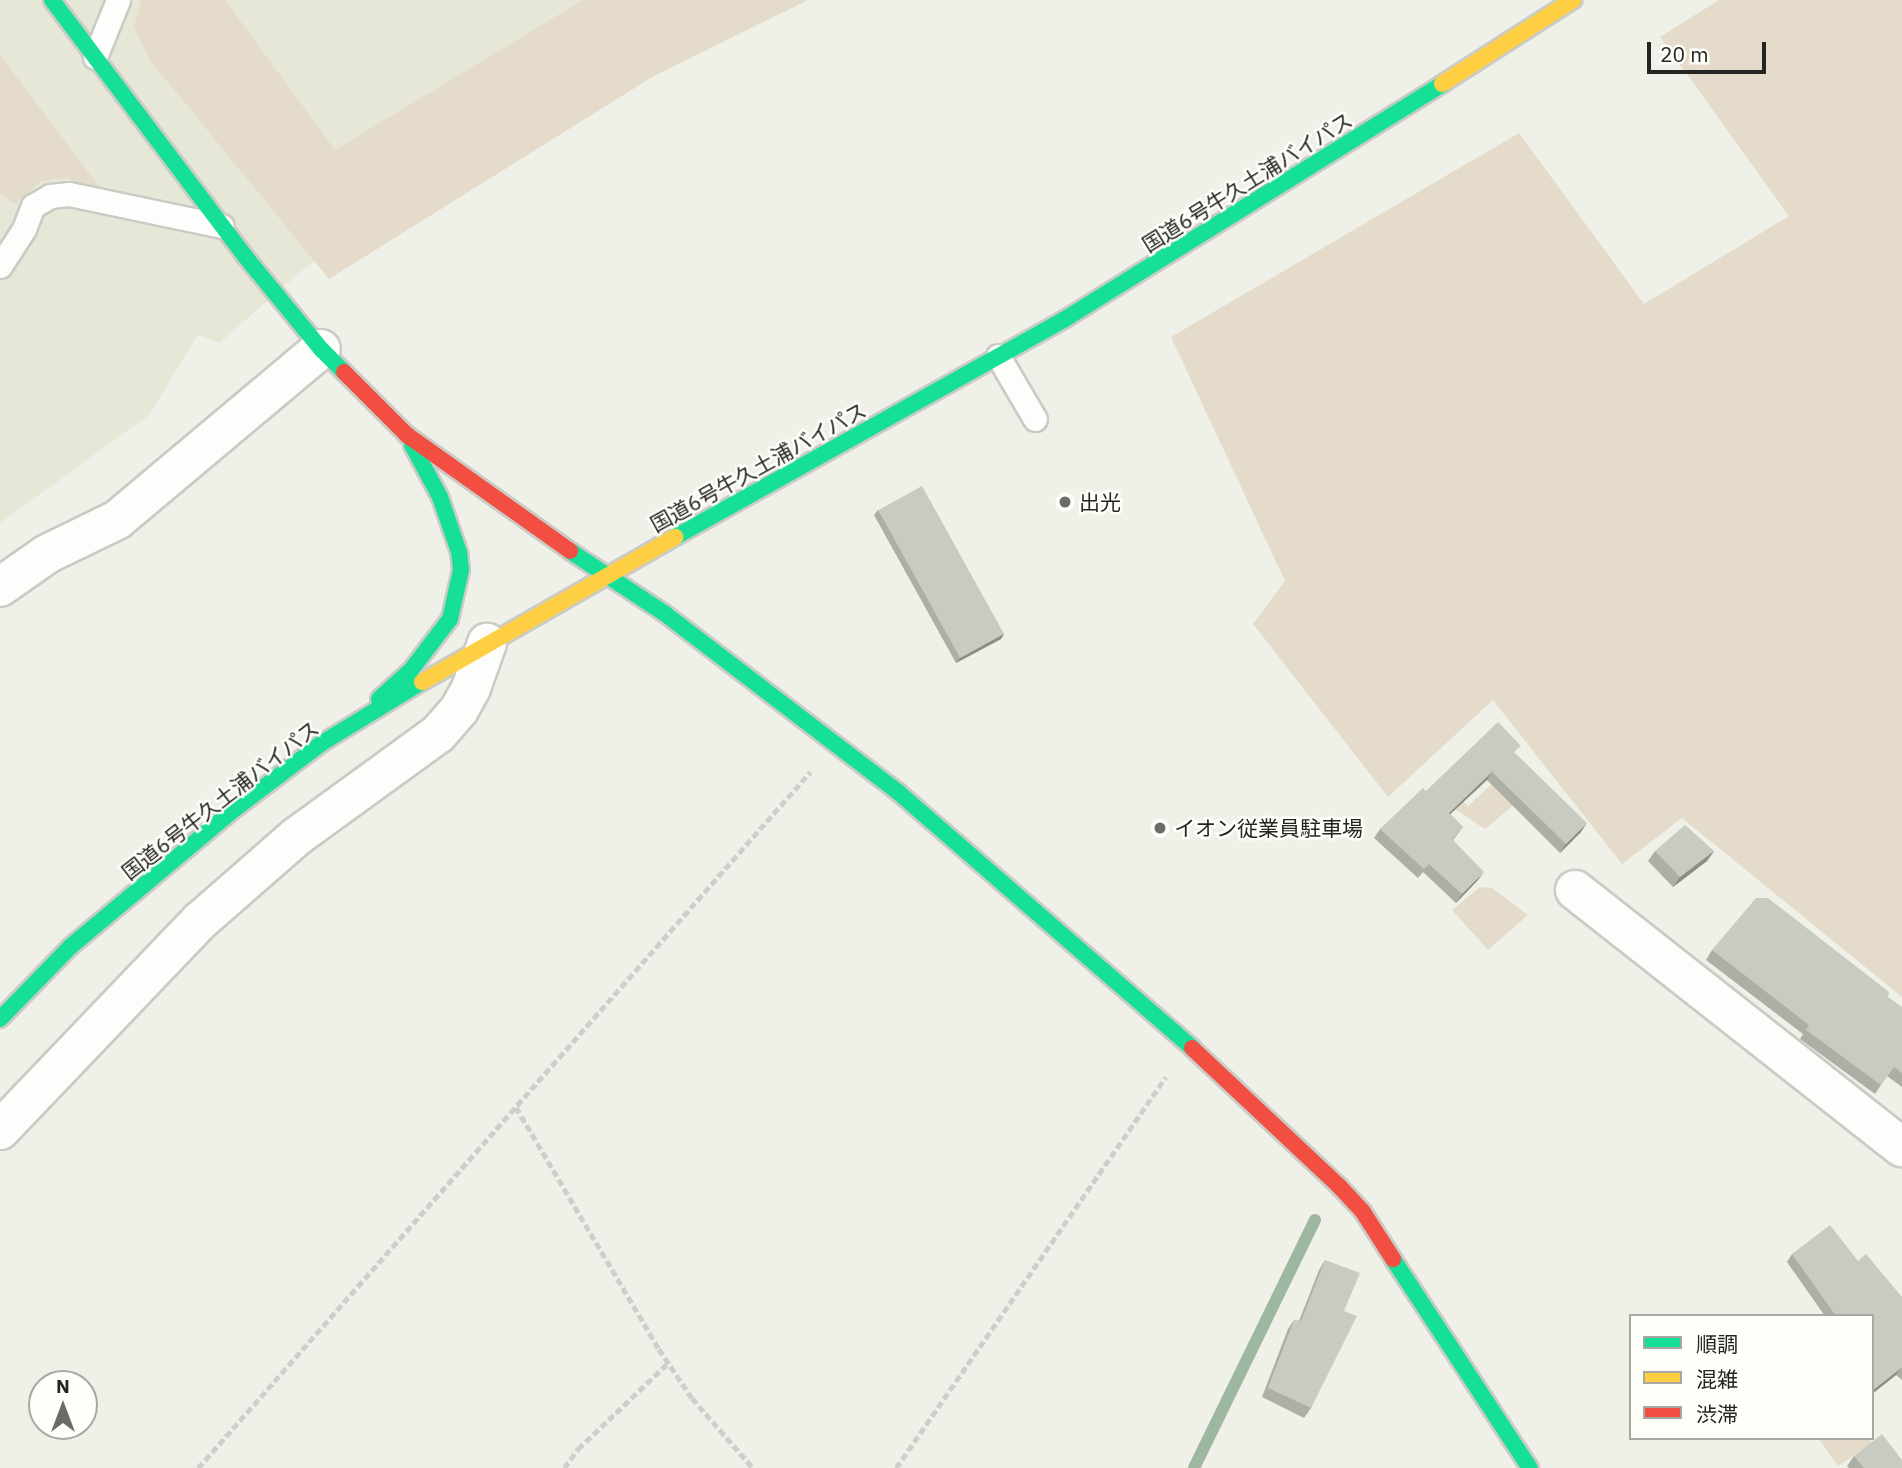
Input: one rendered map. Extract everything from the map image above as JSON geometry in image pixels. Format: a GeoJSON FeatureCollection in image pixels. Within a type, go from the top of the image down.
{"type":"FeatureCollection","features":[{"type":"Feature","properties":{"kind":"main road"},"geometry":{"type":"LineString","coordinates":[[52,0],[222,226],[321,349],[407,435],[537,530],[664,613],[898,792],[1188,1044],[1363,1212],[1530,1468]]}},
{"type":"Feature","properties":{"kind":"main road","name":"国道6号牛久土浦バイパス"},"geometry":{"type":"LineString","coordinates":[[0,1020],[70,947],[231,812],[323,743],[487,643],[606,575],[1065,319],[1317,165],[1573,0]]}},
{"type":"Feature","properties":{"kind":"main road"},"geometry":{"type":"LineString","coordinates":[[323,743],[411,670],[450,619],[461,570],[459,552],[440,497],[407,435]]}},
{"type":"Feature","properties":{"kind":"street"},"geometry":{"type":"LineString","coordinates":[[0,587],[47,554],[117,520],[321,349]]}},
{"type":"Feature","properties":{"kind":"street"},"geometry":{"type":"LineString","coordinates":[[0,1130],[200,920],[296,836],[438,734],[465,699],[487,643]]}},
{"type":"Feature","properties":{"kind":"street"},"geometry":{"type":"LineString","coordinates":[[1575,890],[1902,1147]]}},
{"type":"Feature","properties":{"kind":"lane"},"geometry":{"type":"LineString","coordinates":[[95,57],[118,0]]}},
{"type":"Feature","properties":{"kind":"lane"},"geometry":{"type":"LineString","coordinates":[[0,266],[23,229],[33,206],[50,196],[69,194],[222,226]]}},
{"type":"Feature","properties":{"kind":"lane"},"geometry":{"type":"LineString","coordinates":[[998,356],[1035,419]]}},
{"type":"Feature","properties":{"kind":"lane"},"geometry":{"type":"LineString","coordinates":[[797,713],[812,695]]}},
{"type":"Feature","properties":{"kind":"path"},"geometry":{"type":"LineString","coordinates":[[198,1468],[837,743]]}},
{"type":"Feature","properties":{"kind":"path"},"geometry":{"type":"LineString","coordinates":[[896,1468],[1188,1044]]}},
{"type":"Feature","properties":{"kind":"path"},"geometry":{"type":"LineString","coordinates":[[516,1107],[668,1363],[692,1398],[754,1468]]}},
{"type":"Feature","properties":{"kind":"path"},"geometry":{"type":"LineString","coordinates":[[564,1468],[578,1449],[668,1363]]}},
{"type":"Feature","properties":{"kind":"shaded area"},"geometry":{"type":"Polygon","coordinates":[[[0,0],[775,0],[458,152],[299,273],[219,343],[198,335],[149,415],[0,523],[0,0]]]}},
{"type":"Feature","properties":{"kind":"shaded area"},"geometry":{"type":"Polygon","coordinates":[[[141,0],[225,0],[335,150],[583,0],[808,0],[654,76],[329,279],[149,59],[134,26],[141,0]]]}},
{"type":"Feature","properties":{"kind":"shaded area"},"geometry":{"type":"Polygon","coordinates":[[[1719,0],[1902,0],[1902,997],[1682,818],[1622,864],[1493,700],[1388,797],[1253,624],[1285,581],[1171,337],[1519,133],[1644,304],[1789,216],[1660,37],[1719,0]]]}},
{"type":"Feature","properties":{"kind":"shaded area"},"geometry":{"type":"Polygon","coordinates":[[[0,55],[101,189],[66,178],[42,181],[14,204],[0,194],[0,55]]]}},
{"type":"Feature","properties":{"kind":"shaded area"},"geometry":{"type":"Polygon","coordinates":[[[1440,781],[1468,806],[1493,783],[1530,791],[1485,829],[1430,792],[1440,781]]]}},
{"type":"Feature","properties":{"kind":"shaded area"},"geometry":{"type":"Polygon","coordinates":[[[1480,887],[1492,888],[1528,915],[1488,950],[1452,910],[1480,887]]]}},
{"type":"Feature","properties":{"kind":"shaded area"},"geometry":{"type":"Polygon","coordinates":[[[1819,1440],[1870,1440],[1872,1443],[1838,1466],[1819,1440]]]}},
{"type":"Feature","properties":{"kind":"building"},"geometry":{"type":"Polygon","coordinates":[[[922,486],[1004,634],[960,658],[878,510],[922,486]]]}},
{"type":"Feature","properties":{"kind":"building"},"geometry":{"type":"Polygon","coordinates":[[[1498,722],[1521,746],[1514,752],[1587,823],[1566,844],[1492,772],[1494,770],[1449,813],[1463,827],[1452,839],[1484,872],[1462,894],[1429,864],[1424,869],[1380,829],[1423,788],[1426,791],[1498,722]]]}},
{"type":"Feature","properties":{"kind":"building"},"geometry":{"type":"Polygon","coordinates":[[[1685,825],[1714,851],[1680,877],[1655,851],[1685,825]]]}},
{"type":"Feature","properties":{"kind":"building"},"geometry":{"type":"Polygon","coordinates":[[[1756,898],[1768,898],[1889,992],[1888,997],[1902,1007],[1902,1073],[1894,1067],[1881,1085],[1806,1030],[1809,1025],[1712,950],[1756,898]]]}},
{"type":"Feature","properties":{"kind":"building"},"geometry":{"type":"Polygon","coordinates":[[[1830,1225],[1858,1261],[1866,1254],[1902,1297],[1902,1369],[1874,1389],[1874,1314],[1835,1314],[1792,1254],[1830,1225]]]}},
{"type":"Feature","properties":{"kind":"building"},"geometry":{"type":"Polygon","coordinates":[[[1325,1260],[1360,1273],[1344,1311],[1357,1316],[1311,1408],[1268,1388],[1294,1320],[1301,1321],[1325,1260]]]}},
{"type":"Feature","properties":{"kind":"building"},"geometry":{"type":"Polygon","coordinates":[[[1882,1434],[1902,1460],[1902,1468],[1864,1468],[1854,1456],[1882,1434]]]}},
{"type":"Feature","properties":{"kind":"waterway"},"geometry":{"type":"LineString","coordinates":[[1194,1468],[1315,1220]]}},
{"type":"Feature","properties":{"kind":"traffic: fast"},"geometry":{"type":"LineString","coordinates":[[52,0],[244,255],[321,349],[344,372]]}},
{"type":"Feature","properties":{"kind":"traffic: fast"},"geometry":{"type":"LineString","coordinates":[[675,537],[1065,319],[1442,84]]}},
{"type":"Feature","properties":{"kind":"traffic: fast"},"geometry":{"type":"LineString","coordinates":[[379,699],[411,670],[450,619],[461,570],[459,552],[440,497],[412,445]]}},
{"type":"Feature","properties":{"kind":"traffic: fast"},"geometry":{"type":"LineString","coordinates":[[570,551],[664,613],[898,792],[1192,1048]]}},
{"type":"Feature","properties":{"kind":"traffic: fast"},"geometry":{"type":"LineString","coordinates":[[0,1019],[70,947],[231,812],[322,743],[422,682]]}},
{"type":"Feature","properties":{"kind":"traffic: fast"},"geometry":{"type":"LineString","coordinates":[[1393,1259],[1530,1468]]}},
{"type":"Feature","properties":{"kind":"traffic: slow"},"geometry":{"type":"LineString","coordinates":[[1442,84],[1573,0]]}},
{"type":"Feature","properties":{"kind":"traffic: slow"},"geometry":{"type":"LineString","coordinates":[[422,682],[675,537]]}},
{"type":"Feature","properties":{"kind":"traffic: jam"},"geometry":{"type":"LineString","coordinates":[[344,372],[407,435],[570,551]]}},
{"type":"Feature","properties":{"kind":"traffic: jam"},"geometry":{"type":"LineString","coordinates":[[1192,1048],[1339,1186],[1363,1212],[1393,1259]]}},
{"type":"Feature","properties":{"kind":"place","name":"出光"},"geometry":{"type":"Point","coordinates":[1065,502]}},
{"type":"Feature","properties":{"kind":"place","name":"イオン従業員駐車場"},"geometry":{"type":"Point","coordinates":[1160,828]}}]}
